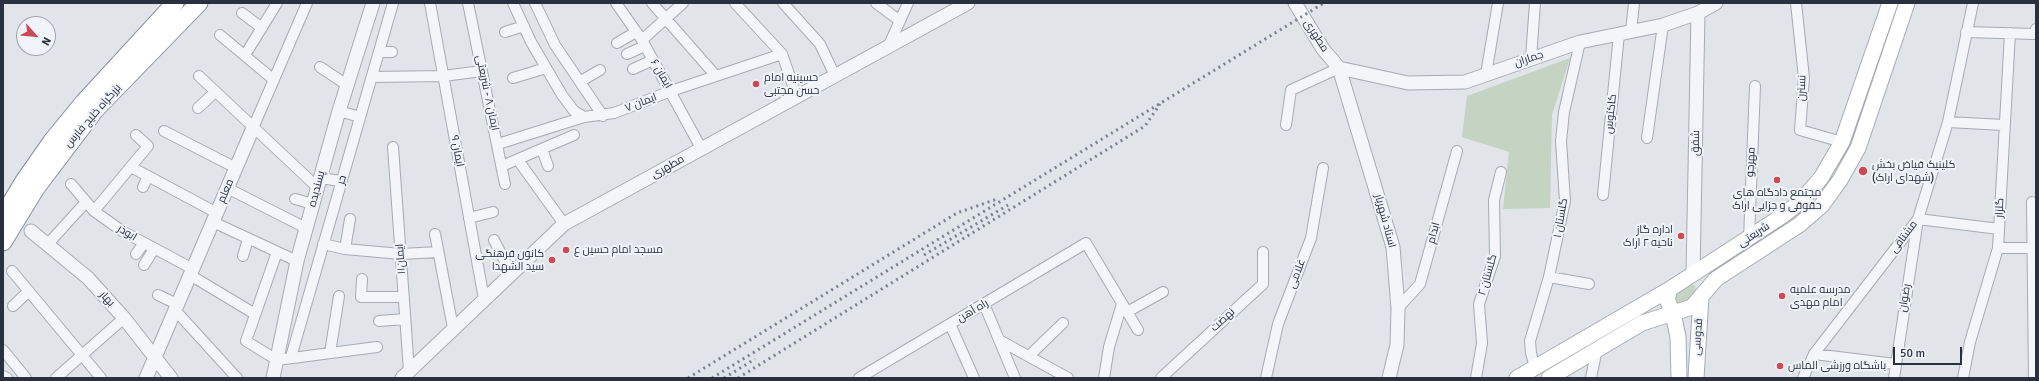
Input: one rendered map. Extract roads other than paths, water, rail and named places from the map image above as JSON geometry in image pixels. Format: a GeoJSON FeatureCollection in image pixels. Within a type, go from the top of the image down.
{"type":"FeatureCollection","features":[{"type":"Feature","properties":{"kind":"highway","name":"بزرگراه خلیج فارس"},"geometry":{"type":"LineString","coordinates":[[3,216],[24,181],[75,113],[175,3]]}},
{"type":"Feature","properties":{"kind":"highway","name":"بزرگراه خلیج فارس"},"geometry":{"type":"LineString","coordinates":[[3,242],[36,188],[95,110],[199,3]]}},
{"type":"Feature","properties":{"kind":"main road","name":"شریعتی"},"geometry":{"type":"LineString","coordinates":[[1517,378],[1670,288],[1749,239],[1800,202],[1821,178],[1842,142],[1890,3]]}},
{"type":"Feature","properties":{"kind":"main road","name":"شریعتی"},"geometry":{"type":"LineString","coordinates":[[1549,378],[1642,323],[1692,307],[1716,279],[1763,250],[1805,220],[1831,193],[1849,164],[1863,133],[1907,3]]}},
{"type":"Feature","properties":{"kind":"main road","name":"قدوسی"},"geometry":{"type":"LineString","coordinates":[[1670,288],[1667,298],[1674,313],[1678,337],[1679,378]]}},
{"type":"Feature","properties":{"kind":"main road","name":"قدوسی"},"geometry":{"type":"LineString","coordinates":[[1696,378],[1701,296]]}},
{"type":"Feature","properties":{"kind":"main road"},"geometry":{"type":"LineString","coordinates":[[1635,308],[1645,314],[1645,319],[1642,323]]}},
{"type":"Feature","properties":{"kind":"main road"},"geometry":{"type":"LineString","coordinates":[[1678,337],[1686,330],[1694,331],[1698,335]]}},
{"type":"Feature","properties":{"kind":"street"},"geometry":{"type":"LineString","coordinates":[[245,55],[277,3]]}},
{"type":"Feature","properties":{"kind":"street","name":"معلم"},"geometry":{"type":"LineString","coordinates":[[146,378],[306,3]]}},
{"type":"Feature","properties":{"kind":"street","name":"پسندیده"},"geometry":{"type":"LineString","coordinates":[[273,378],[297,261],[339,111],[373,3]]}},
{"type":"Feature","properties":{"kind":"street","name":"حر"},"geometry":{"type":"LineString","coordinates":[[291,357],[393,3]]}},
{"type":"Feature","properties":{"kind":"street","name":"ایمان ۹"},"geometry":{"type":"LineString","coordinates":[[430,3],[484,299]]}},
{"type":"Feature","properties":{"kind":"street","name":"ایمان ۸ - شریعتی"},"geometry":{"type":"LineString","coordinates":[[468,3],[505,184]]}},
{"type":"Feature","properties":{"kind":"street"},"geometry":{"type":"LineString","coordinates":[[513,3],[546,68],[574,111],[584,117]]}},
{"type":"Feature","properties":{"kind":"street"},"geometry":{"type":"LineString","coordinates":[[534,3],[555,44],[603,116]]}},
{"type":"Feature","properties":{"kind":"street","name":"ایمان ۶"},"geometry":{"type":"LineString","coordinates":[[616,3],[641,39],[671,91],[701,148]]}},
{"type":"Feature","properties":{"kind":"street"},"geometry":{"type":"LineString","coordinates":[[652,3],[716,76]]}},
{"type":"Feature","properties":{"kind":"street"},"geometry":{"type":"LineString","coordinates":[[627,54],[641,39],[683,3]]}},
{"type":"Feature","properties":{"kind":"street"},"geometry":{"type":"LineString","coordinates":[[735,3],[782,54],[797,97]]}},
{"type":"Feature","properties":{"kind":"street"},"geometry":{"type":"LineString","coordinates":[[783,3],[820,44],[835,76]]}},
{"type":"Feature","properties":{"kind":"street"},"geometry":{"type":"LineString","coordinates":[[876,3],[900,21]]}},
{"type":"Feature","properties":{"kind":"street"},"geometry":{"type":"LineString","coordinates":[[888,47],[908,3]]}},
{"type":"Feature","properties":{"kind":"street","name":"مطهری"},"geometry":{"type":"LineString","coordinates":[[406,375],[564,224],[968,3]]}},
{"type":"Feature","properties":{"kind":"street","name":"مطهری"},"geometry":{"type":"LineString","coordinates":[[1295,3],[1323,49],[1339,68]]}},
{"type":"Feature","properties":{"kind":"street"},"geometry":{"type":"LineString","coordinates":[[1486,74],[1498,3]]}},
{"type":"Feature","properties":{"kind":"street"},"geometry":{"type":"LineString","coordinates":[[1531,58],[1535,3]]}},
{"type":"Feature","properties":{"kind":"street","name":"کاکتوس"},"geometry":{"type":"LineString","coordinates":[[1603,195],[1625,33],[1634,3]]}},
{"type":"Feature","properties":{"kind":"street","name":"جماران"},"geometry":{"type":"LineString","coordinates":[[1339,68],[1408,83],[1465,82],[1580,42],[1663,25],[1698,8],[1716,3]]}},
{"type":"Feature","properties":{"kind":"street","name":"نسترن"},"geometry":{"type":"LineString","coordinates":[[1796,3],[1804,78],[1800,130],[1842,142]]}},
{"type":"Feature","properties":{"kind":"street","name":"مشتاقی"},"geometry":{"type":"LineString","coordinates":[[1803,378],[1814,354],[1918,219],[1948,122],[1973,3]]}},
{"type":"Feature","properties":{"kind":"street","name":"شفق"},"geometry":{"type":"LineString","coordinates":[[1693,273],[1698,8]]}},
{"type":"Feature","properties":{"kind":"street"},"geometry":{"type":"LineString","coordinates":[[242,13],[262,28]]}},
{"type":"Feature","properties":{"kind":"street"},"geometry":{"type":"LineString","coordinates":[[1647,138],[1663,25]]}},
{"type":"Feature","properties":{"kind":"street"},"geometry":{"type":"LineString","coordinates":[[505,32],[524,26]]}},
{"type":"Feature","properties":{"kind":"street"},"geometry":{"type":"LineString","coordinates":[[1966,32],[2010,33],[2036,31]]}},
{"type":"Feature","properties":{"kind":"street","name":"گلزار"},"geometry":{"type":"LineString","coordinates":[[1963,378],[1970,342],[1998,248],[2010,33]]}},
{"type":"Feature","properties":{"kind":"street"},"geometry":{"type":"LineString","coordinates":[[220,35],[274,80]]}},
{"type":"Feature","properties":{"kind":"street"},"geometry":{"type":"LineString","coordinates":[[617,43],[641,39]]}},
{"type":"Feature","properties":{"kind":"street","name":"گلستان ۱"},"geometry":{"type":"LineString","coordinates":[[1535,367],[1531,354],[1530,342],[1549,277],[1565,201],[1561,141],[1564,112],[1580,42]]}},
{"type":"Feature","properties":{"kind":"street"},"geometry":{"type":"LineString","coordinates":[[379,52],[392,52]]}},
{"type":"Feature","properties":{"kind":"street","name":"ایمان ۷"},"geometry":{"type":"LineString","coordinates":[[498,144],[584,117],[603,116],[671,91],[782,54]]}},
{"type":"Feature","properties":{"kind":"street"},"geometry":{"type":"LineString","coordinates":[[633,69],[653,60]]}},
{"type":"Feature","properties":{"kind":"street"},"geometry":{"type":"LineString","coordinates":[[320,67],[347,85]]}},
{"type":"Feature","properties":{"kind":"street"},"geometry":{"type":"LineString","coordinates":[[513,78],[546,68]]}},
{"type":"Feature","properties":{"kind":"street"},"geometry":{"type":"LineString","coordinates":[[1286,125],[1291,90],[1339,68]]}},
{"type":"Feature","properties":{"kind":"street","name":"استاد شهریار"},"geometry":{"type":"LineString","coordinates":[[1339,68],[1393,248],[1398,308],[1397,344],[1389,378]]}},
{"type":"Feature","properties":{"kind":"street"},"geometry":{"type":"LineString","coordinates":[[581,81],[600,70]]}},
{"type":"Feature","properties":{"kind":"street"},"geometry":{"type":"LineString","coordinates":[[372,77],[443,76],[482,71]]}},
{"type":"Feature","properties":{"kind":"street"},"geometry":{"type":"LineString","coordinates":[[199,76],[253,128],[319,182],[342,181]]}},
{"type":"Feature","properties":{"kind":"street","name":"مهرجو"},"geometry":{"type":"LineString","coordinates":[[1749,239],[1755,86]]}},
{"type":"Feature","properties":{"kind":"street"},"geometry":{"type":"LineString","coordinates":[[198,108],[215,92]]}},
{"type":"Feature","properties":{"kind":"street"},"geometry":{"type":"LineString","coordinates":[[339,111],[360,117]]}},
{"type":"Feature","properties":{"kind":"street"},"geometry":{"type":"LineString","coordinates":[[1948,122],[2004,125]]}},
{"type":"Feature","properties":{"kind":"street"},"geometry":{"type":"LineString","coordinates":[[164,131],[236,168]]}},
{"type":"Feature","properties":{"kind":"street"},"geometry":{"type":"LineString","coordinates":[[94,211],[148,146],[136,135]]}},
{"type":"Feature","properties":{"kind":"street"},"geometry":{"type":"LineString","coordinates":[[502,166],[574,135]]}},
{"type":"Feature","properties":{"kind":"street","name":"ایمان۱۱"},"geometry":{"type":"LineString","coordinates":[[393,147],[404,297],[406,375]]}},
{"type":"Feature","properties":{"kind":"street"},"geometry":{"type":"LineString","coordinates":[[542,149],[548,166]]}},
{"type":"Feature","properties":{"kind":"street","name":"ابدام"},"geometry":{"type":"LineString","coordinates":[[1398,308],[1420,284],[1457,151]]}},
{"type":"Feature","properties":{"kind":"street"},"geometry":{"type":"LineString","coordinates":[[518,160],[564,224]]}},
{"type":"Feature","properties":{"kind":"street"},"geometry":{"type":"LineString","coordinates":[[131,167],[148,176],[248,239],[297,261]]}},
{"type":"Feature","properties":{"kind":"street","name":"غلامی"},"geometry":{"type":"LineString","coordinates":[[1266,378],[1278,324],[1311,238],[1323,168]]}},
{"type":"Feature","properties":{"kind":"street","name":"گلستان ۲"},"geometry":{"type":"LineString","coordinates":[[1476,378],[1482,343],[1479,304],[1495,256],[1494,200],[1501,172]]}},
{"type":"Feature","properties":{"kind":"street"},"geometry":{"type":"LineString","coordinates":[[142,187],[148,176]]}},
{"type":"Feature","properties":{"kind":"street","name":"ابوذر"},"geometry":{"type":"LineString","coordinates":[[71,184],[94,211],[122,231],[154,249],[256,314]]}},
{"type":"Feature","properties":{"kind":"street"},"geometry":{"type":"LineString","coordinates":[[227,188],[306,228]]}},
{"type":"Feature","properties":{"kind":"street"},"geometry":{"type":"LineString","coordinates":[[295,199],[313,204]]}},
{"type":"Feature","properties":{"kind":"street"},"geometry":{"type":"LineString","coordinates":[[47,245],[86,202]]}},
{"type":"Feature","properties":{"kind":"street"},"geometry":{"type":"LineString","coordinates":[[2032,202],[2034,378]]}},
{"type":"Feature","properties":{"kind":"street"},"geometry":{"type":"LineString","coordinates":[[469,218],[493,212]]}},
{"type":"Feature","properties":{"kind":"street"},"geometry":{"type":"LineString","coordinates":[[345,249],[350,219]]}},
{"type":"Feature","properties":{"kind":"street"},"geometry":{"type":"LineString","coordinates":[[1918,219],[1999,229]]}},
{"type":"Feature","properties":{"kind":"street","name":"رضوان"},"geometry":{"type":"LineString","coordinates":[[1894,378],[1918,219]]}},
{"type":"Feature","properties":{"kind":"street","name":"بهار"},"geometry":{"type":"LineString","coordinates":[[31,231],[88,278],[124,318],[171,378]]}},
{"type":"Feature","properties":{"kind":"street"},"geometry":{"type":"LineString","coordinates":[[436,234],[438,252],[454,328]]}},
{"type":"Feature","properties":{"kind":"street"},"geometry":{"type":"LineString","coordinates":[[243,256],[248,239]]}},
{"type":"Feature","properties":{"kind":"street"},"geometry":{"type":"LineString","coordinates":[[494,240],[511,273]]}},
{"type":"Feature","properties":{"kind":"street"},"geometry":{"type":"LineString","coordinates":[[136,254],[144,243]]}},
{"type":"Feature","properties":{"kind":"street","name":"راه آهن"},"geometry":{"type":"LineString","coordinates":[[859,378],[1086,243],[1125,308]]}},
{"type":"Feature","properties":{"kind":"street"},"geometry":{"type":"LineString","coordinates":[[324,244],[345,249],[401,254],[438,252]]}},
{"type":"Feature","properties":{"kind":"street"},"geometry":{"type":"LineString","coordinates":[[1998,248],[2032,248]]}},
{"type":"Feature","properties":{"kind":"street"},"geometry":{"type":"LineString","coordinates":[[144,265],[154,249]]}},
{"type":"Feature","properties":{"kind":"street"},"geometry":{"type":"LineString","coordinates":[[277,252],[246,341],[277,360],[378,347]]}},
{"type":"Feature","properties":{"kind":"street","name":"نهضت"},"geometry":{"type":"LineString","coordinates":[[1161,378],[1263,284],[1263,252]]}},
{"type":"Feature","properties":{"kind":"street"},"geometry":{"type":"LineString","coordinates":[[12,271],[101,378]]}},
{"type":"Feature","properties":{"kind":"street"},"geometry":{"type":"LineString","coordinates":[[1549,277],[1589,284]]}},
{"type":"Feature","properties":{"kind":"street"},"geometry":{"type":"LineString","coordinates":[[362,279],[361,297],[404,297]]}},
{"type":"Feature","properties":{"kind":"street"},"geometry":{"type":"LineString","coordinates":[[13,306],[29,291]]}},
{"type":"Feature","properties":{"kind":"street"},"geometry":{"type":"LineString","coordinates":[[1104,378],[1109,346],[1125,308],[1163,292]]}},
{"type":"Feature","properties":{"kind":"street"},"geometry":{"type":"LineString","coordinates":[[158,295],[176,307],[237,378]]}},
{"type":"Feature","properties":{"kind":"street"},"geometry":{"type":"LineString","coordinates":[[330,353],[339,326],[339,296]]}},
{"type":"Feature","properties":{"kind":"street"},"geometry":{"type":"LineString","coordinates":[[984,304],[1015,378]]}},
{"type":"Feature","properties":{"kind":"street"},"geometry":{"type":"LineString","coordinates":[[1125,308],[1138,330]]}},
{"type":"Feature","properties":{"kind":"street"},"geometry":{"type":"LineString","coordinates":[[56,378],[124,318]]}},
{"type":"Feature","properties":{"kind":"street"},"geometry":{"type":"LineString","coordinates":[[379,321],[405,319]]}},
{"type":"Feature","properties":{"kind":"street"},"geometry":{"type":"LineString","coordinates":[[1030,356],[1063,323]]}},
{"type":"Feature","properties":{"kind":"street"},"geometry":{"type":"LineString","coordinates":[[950,324],[974,378]]}},
{"type":"Feature","properties":{"kind":"street"},"geometry":{"type":"LineString","coordinates":[[999,340],[1068,378]]}},
{"type":"Feature","properties":{"kind":"street"},"geometry":{"type":"LineString","coordinates":[[3,350],[26,378]]}},
{"type":"Feature","properties":{"kind":"street"},"geometry":{"type":"LineString","coordinates":[[1591,378],[1597,350]]}},
{"type":"Feature","properties":{"kind":"street"},"geometry":{"type":"LineString","coordinates":[[1814,354],[1895,364]]}},
{"type":"Feature","properties":{"kind":"street"},"geometry":{"type":"LineString","coordinates":[[3,376],[7,378]]}},
{"type":"Feature","properties":{"kind":"railway"},"geometry":{"type":"LineString","coordinates":[[712,378],[1324,3]]}},
{"type":"Feature","properties":{"kind":"railway"},"geometry":{"type":"LineString","coordinates":[[738,378],[1145,126],[1160,104]]}},
{"type":"Feature","properties":{"kind":"railway"},"geometry":{"type":"LineString","coordinates":[[688,378],[957,213],[997,199]]}},
{"type":"Feature","properties":{"kind":"railway"},"geometry":{"type":"LineString","coordinates":[[924,255],[1008,205]]}},
{"type":"Feature","properties":{"kind":"railway"},"geometry":{"type":"LineString","coordinates":[[724,378],[755,359]]}},
{"type":"Feature","properties":{"kind":"place","name":"حسینیه امام حسن مجتبی"},"geometry":{"type":"Point","coordinates":[756,84]}},
{"type":"Feature","properties":{"kind":"place","name":"کلینیک فیاض بخش (شهدای اراک)"},"geometry":{"type":"Point","coordinates":[1863,171]}},
{"type":"Feature","properties":{"kind":"place","name":"مجتمع دادگاه های حقوقی و جزایی اراک"},"geometry":{"type":"Point","coordinates":[1777,180]}},
{"type":"Feature","properties":{"kind":"place","name":"اداره گاز ناحیه ۲ اراک"},"geometry":{"type":"Point","coordinates":[1681,236]}},
{"type":"Feature","properties":{"kind":"place","name":"مسجد امام حسین ع"},"geometry":{"type":"Point","coordinates":[566,250]}},
{"type":"Feature","properties":{"kind":"place","name":"کانون فرهنگی سید الشهدا"},"geometry":{"type":"Point","coordinates":[552,260]}},
{"type":"Feature","properties":{"kind":"place","name":"مدرسه علمیه امام مهدی"},"geometry":{"type":"Point","coordinates":[1782,296]}},
{"type":"Feature","properties":{"kind":"place","name":"باشگاه ورزشی الماس"},"geometry":{"type":"Point","coordinates":[1780,366]}}]}
